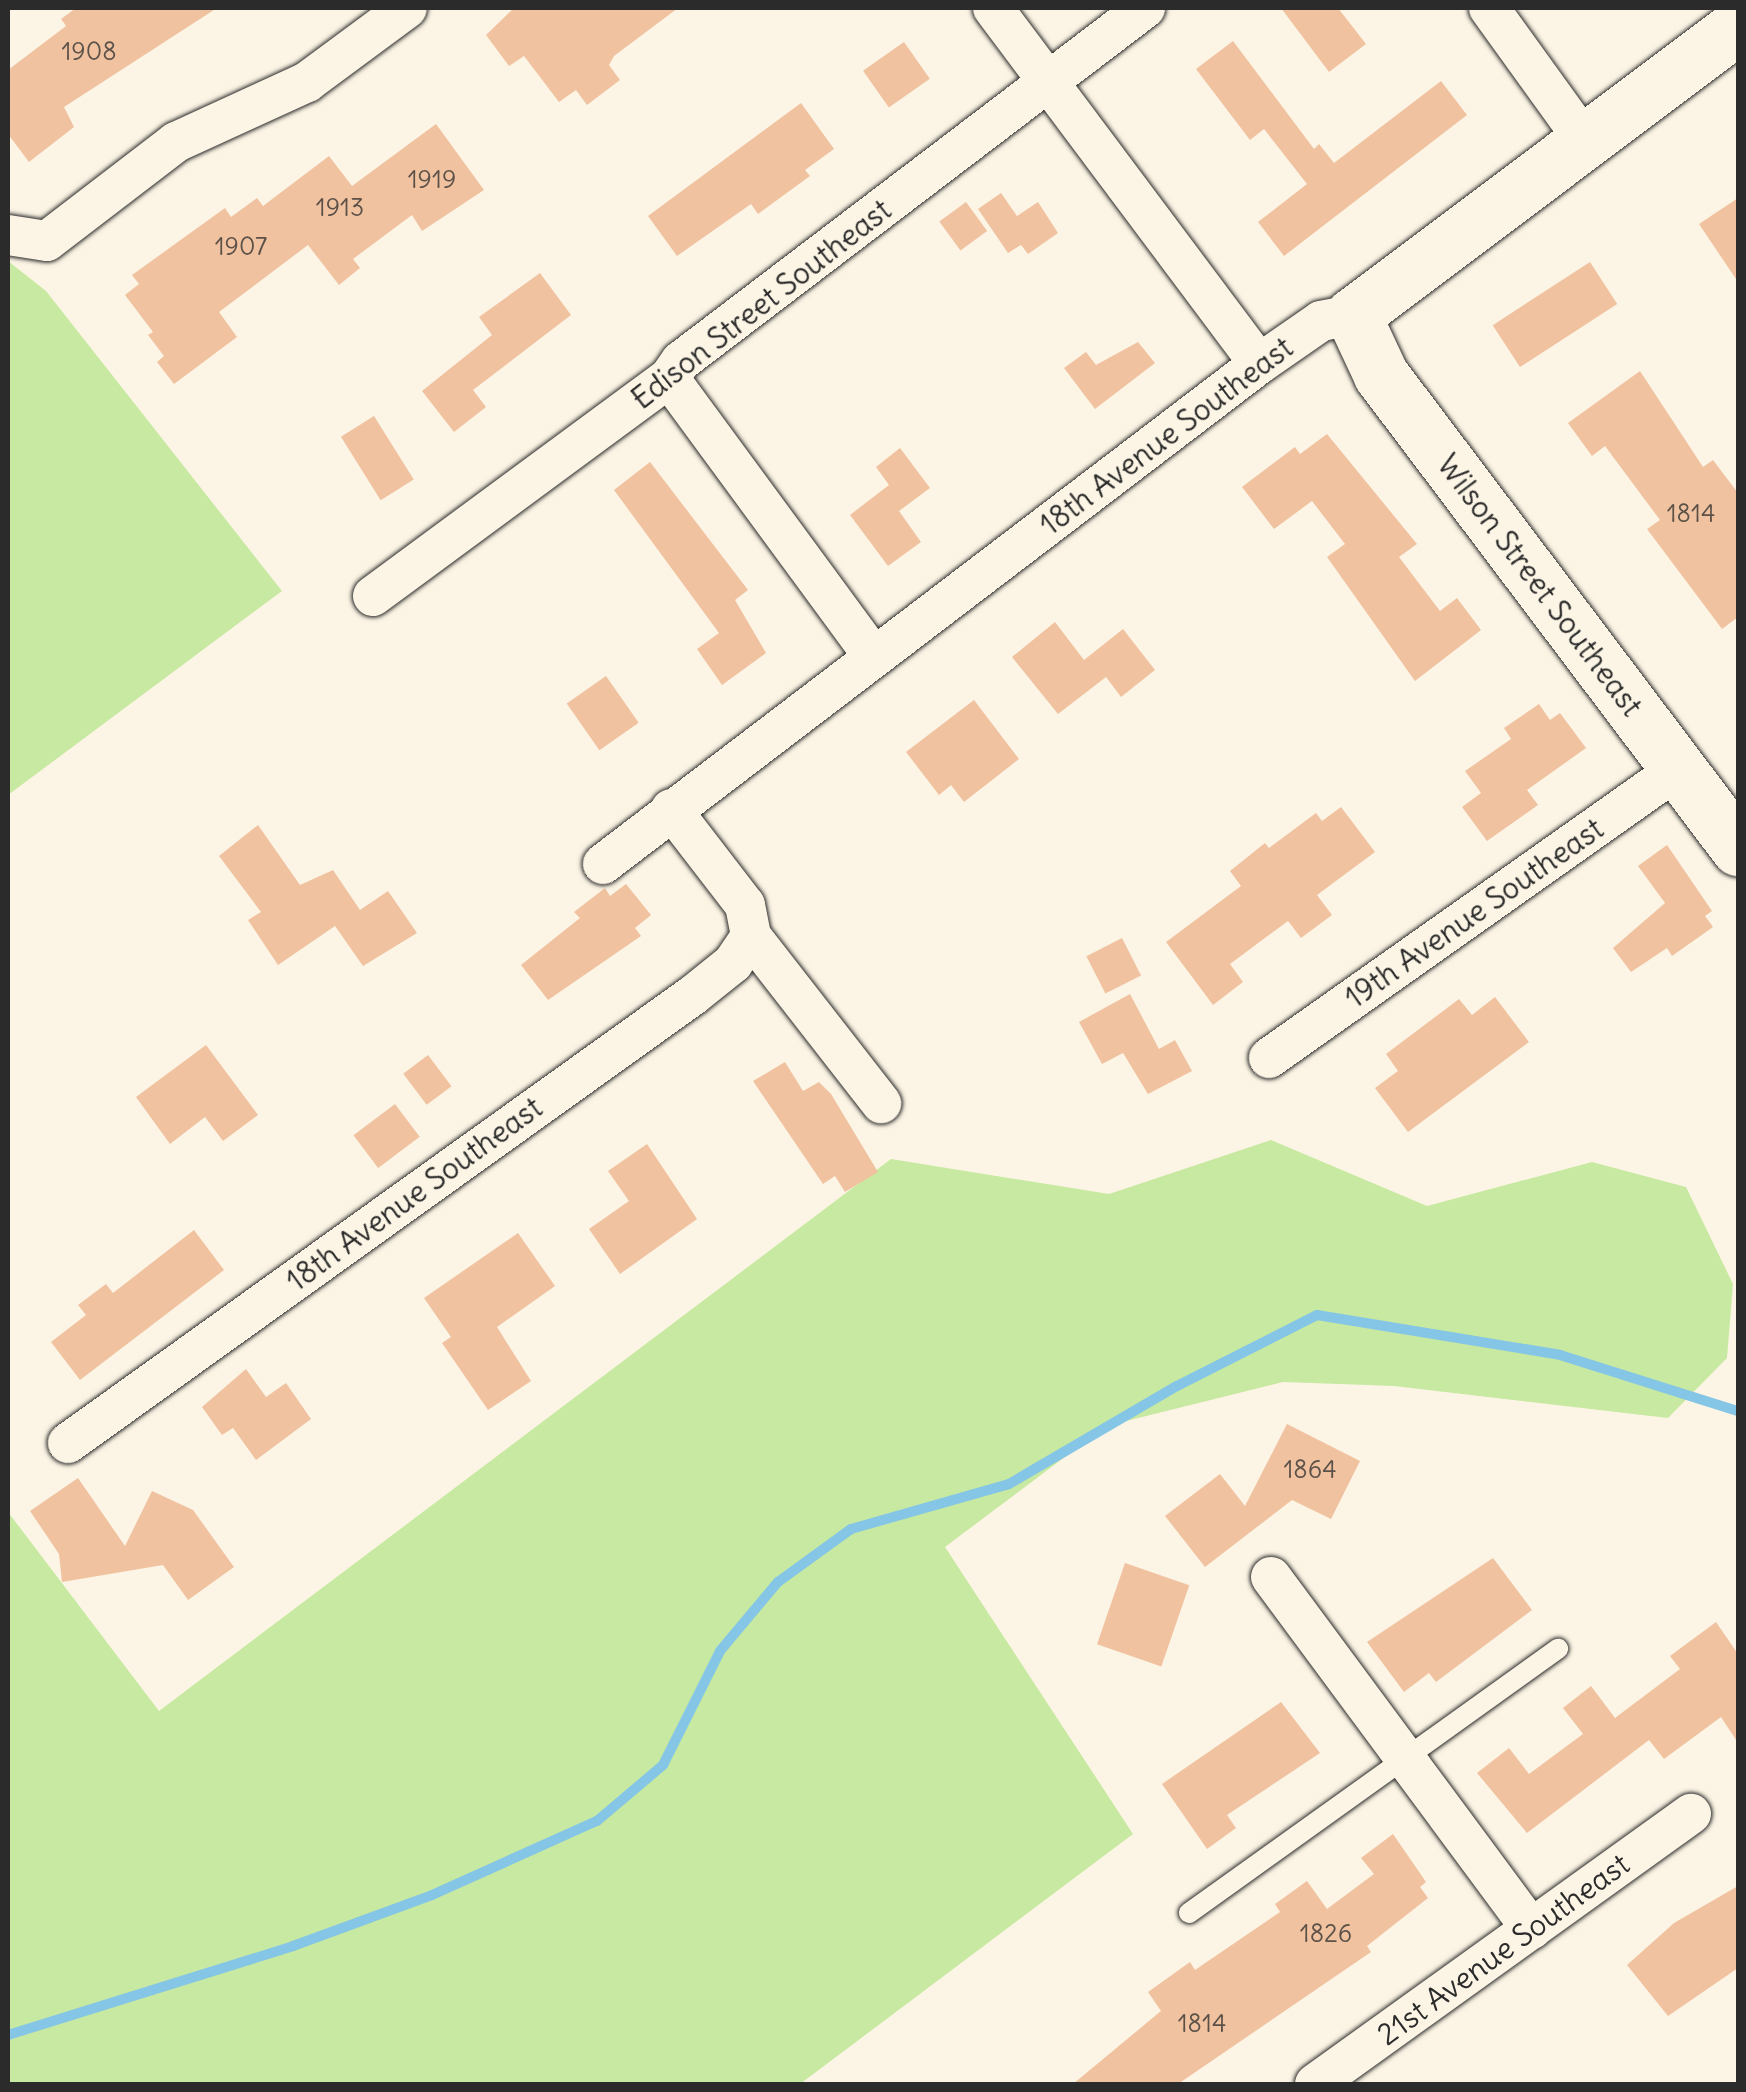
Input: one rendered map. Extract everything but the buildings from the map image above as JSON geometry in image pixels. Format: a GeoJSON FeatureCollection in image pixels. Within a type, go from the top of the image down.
{"type":"FeatureCollection","features":[{"type":"Feature","properties":{"kind":"street"},"geometry":{"type":"LineString","coordinates":[[8,235],[47,241],[176,142],[307,82],[407,8]]}},
{"type":"Feature","properties":{"kind":"street"},"geometry":{"type":"LineString","coordinates":[[993,8],[1259,364]]}},
{"type":"Feature","properties":{"kind":"street","name":"Edison Street Southeast"},"geometry":{"type":"LineString","coordinates":[[373,596],[670,378],[680,361],[1145,8]]}},
{"type":"Feature","properties":{"kind":"street"},"geometry":{"type":"LineString","coordinates":[[1489,8],[1584,141]]}},
{"type":"Feature","properties":{"kind":"street","name":"18th Avenue Southeast"},"geometry":{"type":"LineString","coordinates":[[603,864],[1259,364],[1321,321],[1353,315],[1738,26]]}},
{"type":"Feature","properties":{"kind":"street","name":"Wilson Street Southeast"},"geometry":{"type":"LineString","coordinates":[[1353,315],[1381,374],[1738,848]]}},
{"type":"Feature","properties":{"kind":"street"},"geometry":{"type":"LineString","coordinates":[[670,378],[874,656]]}},
{"type":"Feature","properties":{"kind":"street","name":"19th Avenue Southeast"},"geometry":{"type":"LineString","coordinates":[[1269,1058],[1678,769]]}},
{"type":"Feature","properties":{"kind":"street"},"geometry":{"type":"LineString","coordinates":[[672,809],[745,906],[751,936],[880,1103]]}},
{"type":"Feature","properties":{"kind":"street","name":"18th Avenue Southeast"},"geometry":{"type":"LineString","coordinates":[[68,1442],[692,996],[733,963],[751,936]]}},
{"type":"Feature","properties":{"kind":"street"},"geometry":{"type":"LineString","coordinates":[[1271,1578],[1532,1929]]}},
{"type":"Feature","properties":{"kind":"street","name":"21st Avenue Southeast"},"geometry":{"type":"LineString","coordinates":[[1315,2084],[1691,1814]]}},
{"type":"Feature","properties":{"kind":"lane"},"geometry":{"type":"LineString","coordinates":[[1188,1914],[1558,1648]]}},
{"type":"Feature","properties":{"kind":"green space"},"geometry":{"type":"Polygon","coordinates":[[[8,261],[46,291],[282,591],[8,795],[8,261]]]}},
{"type":"Feature","properties":{"kind":"green space"},"geometry":{"type":"Polygon","coordinates":[[[1271,1140],[1427,1206],[1592,1162],[1686,1187],[1733,1284],[1727,1358],[1668,1418],[1394,1386],[1283,1382],[1106,1426],[945,1547],[1133,1834],[800,2084],[8,2084],[8,1512],[159,1711],[891,1159],[1109,1194],[1271,1140]]]}},
{"type":"Feature","properties":{"kind":"waterway"},"geometry":{"type":"LineString","coordinates":[[8,2035],[293,1946],[432,1895],[597,1821],[663,1765],[720,1651],[778,1582],[851,1529],[1009,1484],[1177,1386],[1317,1315],[1560,1355],[1738,1411]]}}]}
